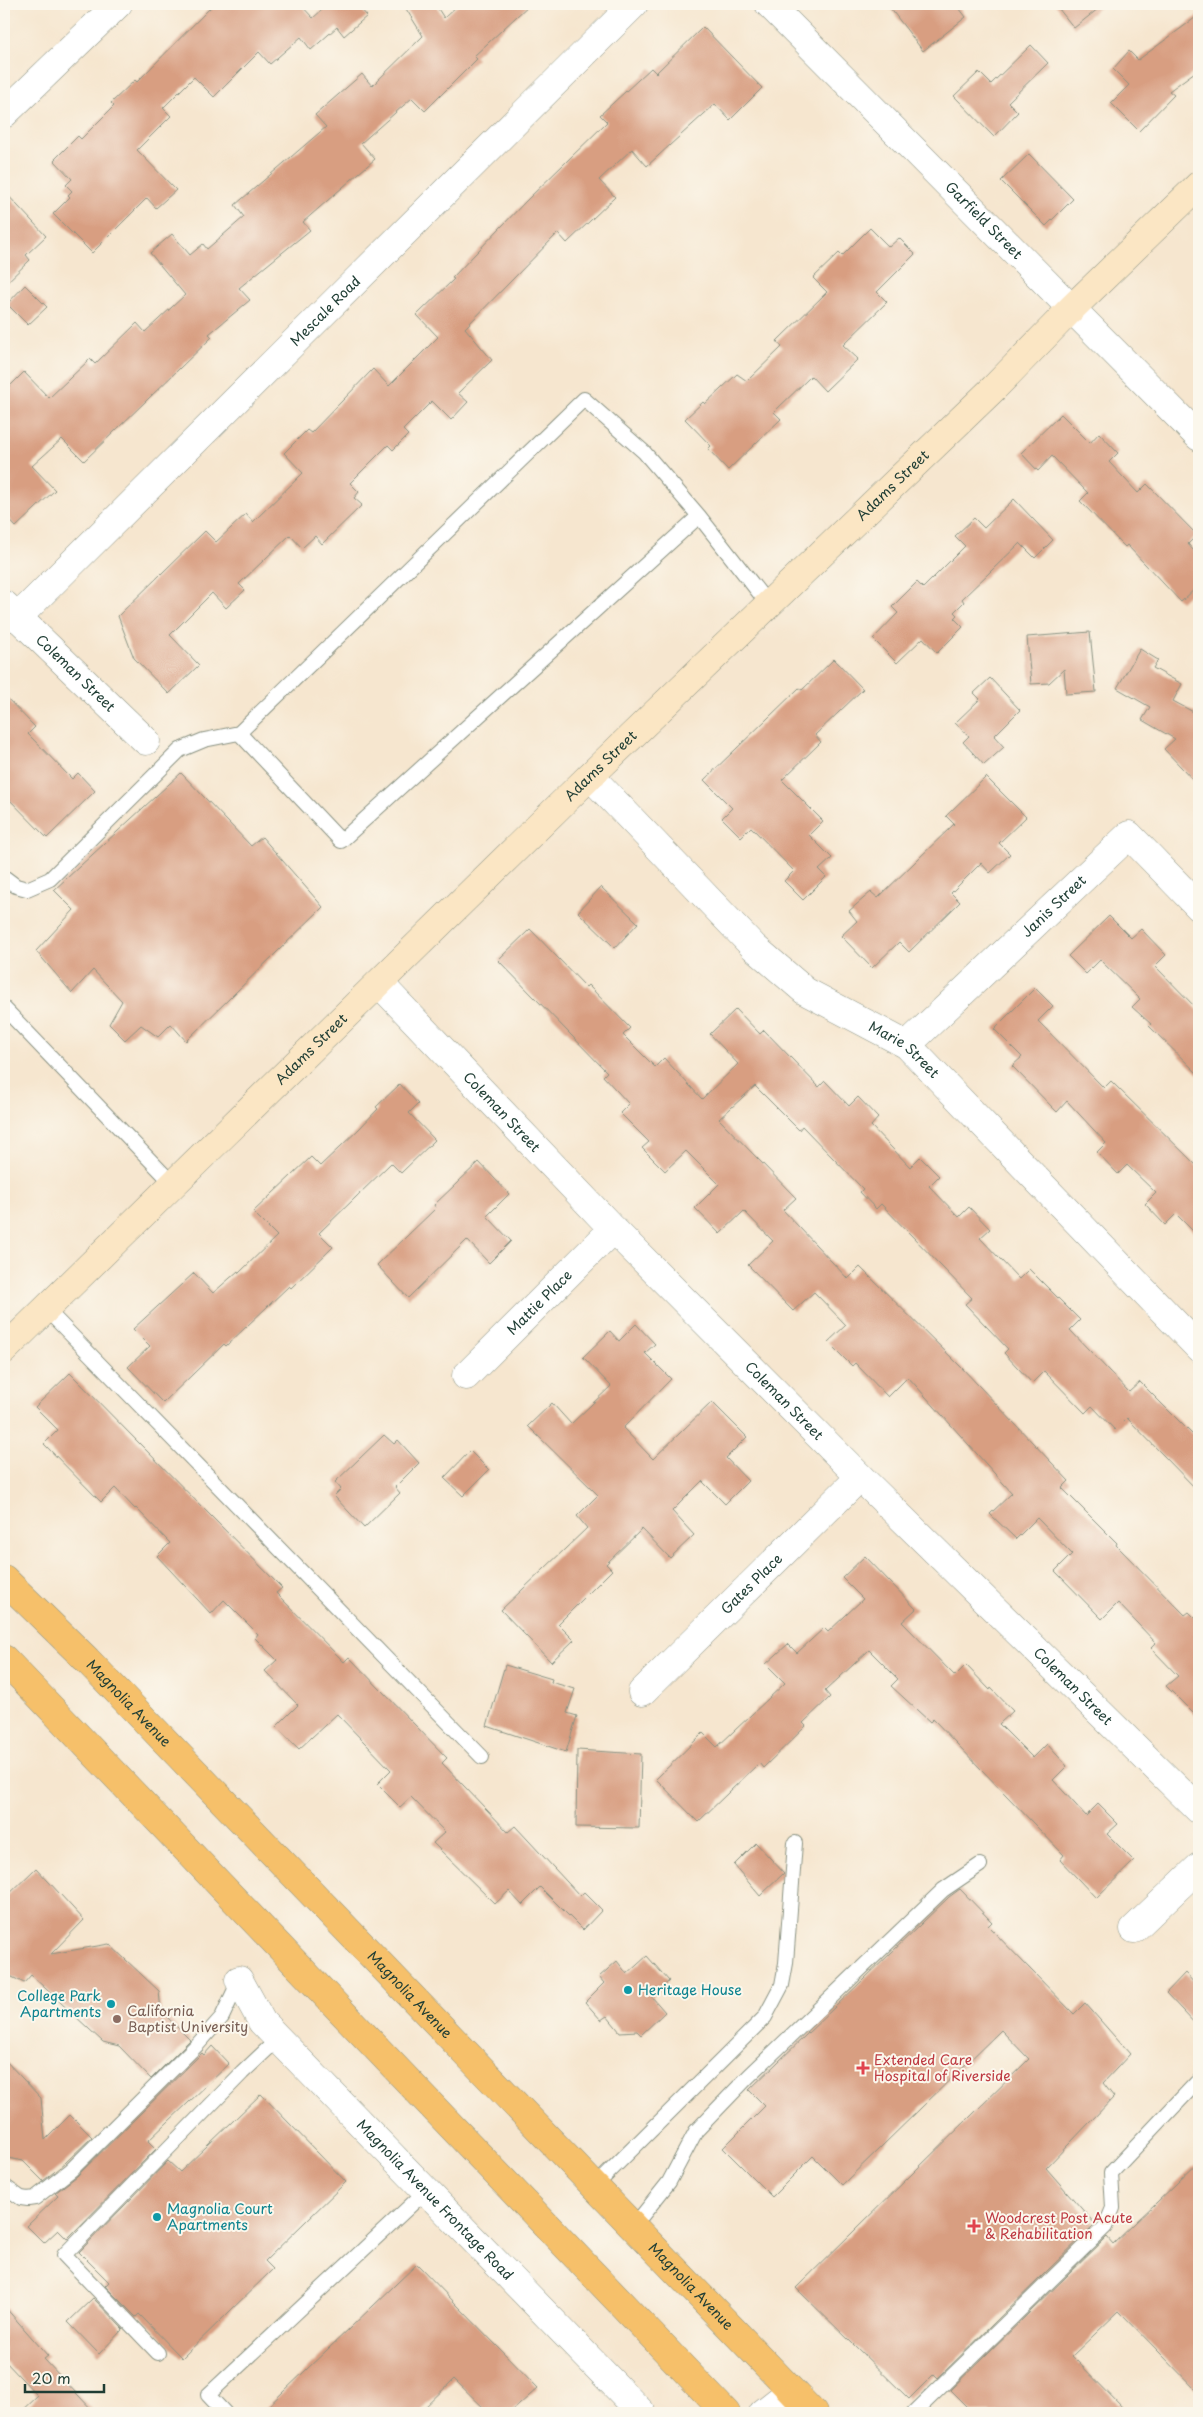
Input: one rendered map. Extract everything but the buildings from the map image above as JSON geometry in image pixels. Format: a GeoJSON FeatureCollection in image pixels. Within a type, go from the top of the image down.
{"type":"FeatureCollection","features":[{"type":"Feature","properties":{"kind":"main road","name":"Adams Street"},"geometry":{"type":"LineString","coordinates":[[4,1350],[590,776],[994,388],[1072,308],[1199,185]]}},
{"type":"Feature","properties":{"kind":"main road","name":"Magnolia Avenue"},"geometry":{"type":"LineString","coordinates":[[4,1579],[86,1660],[813,2413]]}},
{"type":"Feature","properties":{"kind":"main road"},"geometry":{"type":"LineString","coordinates":[[4,1659],[726,2413]]}},
{"type":"Feature","properties":{"kind":"street"},"geometry":{"type":"LineString","coordinates":[[4,114],[118,4]]}},
{"type":"Feature","properties":{"kind":"street","name":"Mescale Road"},"geometry":{"type":"LineString","coordinates":[[10,611],[634,4]]}},
{"type":"Feature","properties":{"kind":"street","name":"Garfield Street"},"geometry":{"type":"LineString","coordinates":[[769,4],[1199,437]]}},
{"type":"Feature","properties":{"kind":"street","name":"Coleman Street"},"geometry":{"type":"LineString","coordinates":[[10,611],[146,741]]}},
{"type":"Feature","properties":{"kind":"street","name":"Marie Street"},"geometry":{"type":"LineString","coordinates":[[590,776],[754,947],[805,991],[907,1044],[1199,1348]]}},
{"type":"Feature","properties":{"kind":"street","name":"Janis Street"},"geometry":{"type":"LineString","coordinates":[[907,1044],[1128,835],[1199,907]]}},
{"type":"Feature","properties":{"kind":"street","name":"Coleman Street"},"geometry":{"type":"LineString","coordinates":[[379,983],[613,1229],[860,1478],[1199,1810]]}},
{"type":"Feature","properties":{"kind":"street","name":"Mattie Place"},"geometry":{"type":"LineString","coordinates":[[466,1376],[613,1229]]}},
{"type":"Feature","properties":{"kind":"street","name":"Gates Place"},"geometry":{"type":"LineString","coordinates":[[642,1692],[860,1478]]}},
{"type":"Feature","properties":{"kind":"street"},"geometry":{"type":"LineString","coordinates":[[1134,1929],[1199,1867]]}},
{"type":"Feature","properties":{"kind":"street","name":"Magnolia Avenue Frontage Road"},"geometry":{"type":"LineString","coordinates":[[239,1980],[262,2022],[642,2413]]}},
{"type":"Feature","properties":{"kind":"street"},"geometry":{"type":"LineString","coordinates":[[763,2413],[790,2390]]}},
{"type":"Feature","properties":{"kind":"lane"},"geometry":{"type":"LineString","coordinates":[[4,877],[16,886],[26,889],[50,879],[180,750],[204,740],[239,733],[584,399],[644,452],[699,516],[768,604]]}},
{"type":"Feature","properties":{"kind":"lane"},"geometry":{"type":"LineString","coordinates":[[239,733],[341,841],[699,516]]}},
{"type":"Feature","properties":{"kind":"lane"},"geometry":{"type":"LineString","coordinates":[[4,1008],[173,1184]]}},
{"type":"Feature","properties":{"kind":"lane"},"geometry":{"type":"LineString","coordinates":[[45,1308],[482,1757]]}},
{"type":"Feature","properties":{"kind":"lane"},"geometry":{"type":"LineString","coordinates":[[594,2187],[765,2017],[782,1985],[795,1843]]}},
{"type":"Feature","properties":{"kind":"lane"},"geometry":{"type":"LineString","coordinates":[[633,2227],[669,2182],[696,2132],[749,2076],[942,1890],[980,1865]]}},
{"type":"Feature","properties":{"kind":"lane"},"geometry":{"type":"LineString","coordinates":[[4,2186],[21,2198],[35,2198],[71,2170],[198,2044],[222,2017],[239,1980]]}},
{"type":"Feature","properties":{"kind":"lane"},"geometry":{"type":"LineString","coordinates":[[158,2353],[64,2256],[242,2072],[278,2039]]}},
{"type":"Feature","properties":{"kind":"lane"},"geometry":{"type":"LineString","coordinates":[[914,2413],[1105,2227],[1113,2208],[1111,2172],[1199,2080]]}},
{"type":"Feature","properties":{"kind":"lane"},"geometry":{"type":"LineString","coordinates":[[225,2413],[208,2395],[426,2191]]}},
{"type":"Feature","properties":{"kind":"place","name":"Heritage House"},"geometry":{"type":"Point","coordinates":[628,1990]}},
{"type":"Feature","properties":{"kind":"place","name":"College Park Apartments"},"geometry":{"type":"Point","coordinates":[111,2004]}},
{"type":"Feature","properties":{"kind":"place","name":"California Baptist University"},"geometry":{"type":"Point","coordinates":[117,2019]}},
{"type":"Feature","properties":{"kind":"place","name":"Extended Care Hospital of Riverside"},"geometry":{"type":"Point","coordinates":[863,2068]}},
{"type":"Feature","properties":{"kind":"place","name":"Magnolia Court Apartments"},"geometry":{"type":"Point","coordinates":[157,2217]}},
{"type":"Feature","properties":{"kind":"place","name":"Woodcrest Post Acute & Rehabilitation"},"geometry":{"type":"Point","coordinates":[974,2226]}}]}
